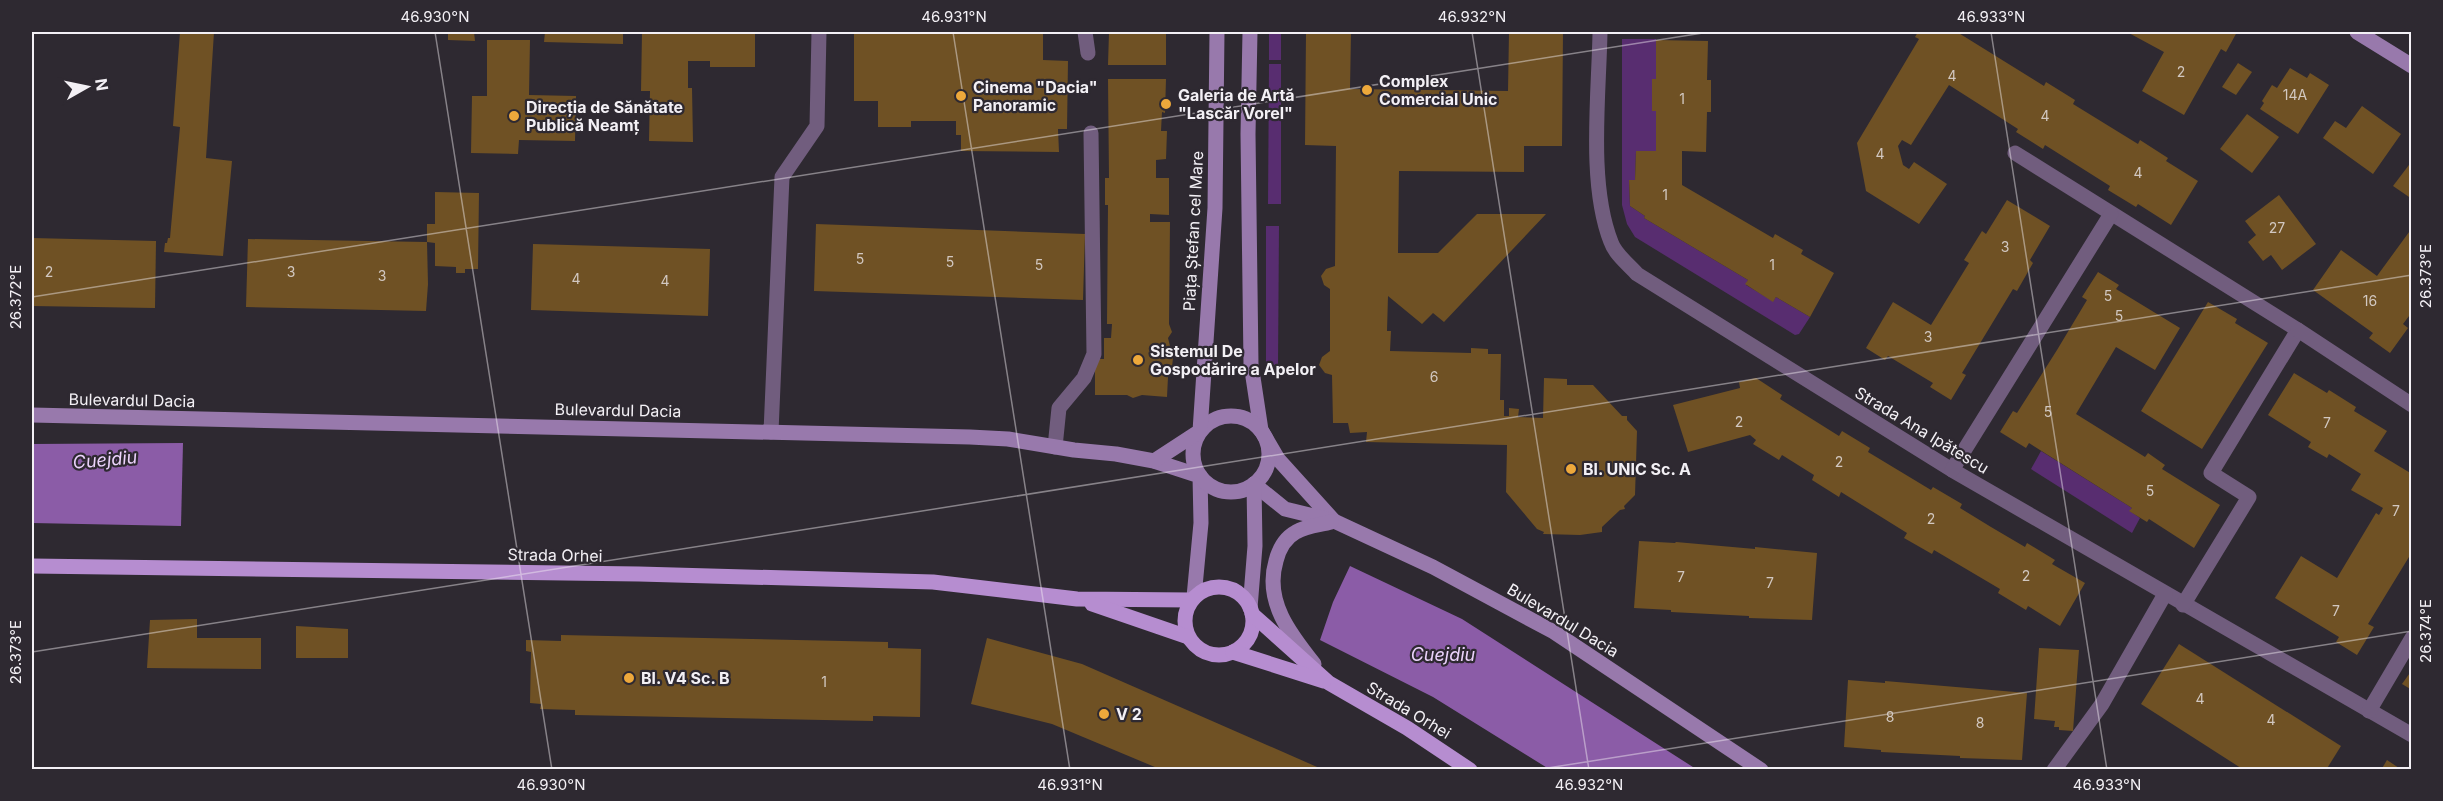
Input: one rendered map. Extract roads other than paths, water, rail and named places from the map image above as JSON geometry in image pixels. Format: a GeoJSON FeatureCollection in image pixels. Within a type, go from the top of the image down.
{"type":"FeatureCollection","features":[{"type":"Feature","properties":{"kind":"main road","name":"Piața Ștefan cel Mare"},"geometry":{"type":"LineString","coordinates":[[1200,431],[1215,208],[1217,32]]}},
{"type":"Feature","properties":{"kind":"main road"},"geometry":{"type":"LineString","coordinates":[[1250,32],[1248,145],[1251,364],[1261,430]]}},
{"type":"Feature","properties":{"kind":"main road"},"geometry":{"type":"LineString","coordinates":[[2357,32],[2412,66]]}},
{"type":"Feature","properties":{"kind":"main road","name":"Bulevardul Dacia"},"geometry":{"type":"LineString","coordinates":[[32,415],[980,437],[1008,439],[1154,461],[1200,476]]}},
{"type":"Feature","properties":{"kind":"main road"},"geometry":{"type":"LineString","coordinates":[[1154,461],[1218,417],[1230,415],[1242,417],[1261,430],[1267,441],[1269,453],[1267,465],[1254,484],[1243,490],[1231,492],[1219,490],[1208,484],[1194,465],[1192,454],[1194,442],[1200,431]]}},
{"type":"Feature","properties":{"kind":"main road","name":"Bulevardul Dacia"},"geometry":{"type":"LineString","coordinates":[[1261,430],[1278,459],[1334,521]]}},
{"type":"Feature","properties":{"kind":"main road"},"geometry":{"type":"LineString","coordinates":[[1193,599],[1201,523],[1200,476]]}},
{"type":"Feature","properties":{"kind":"main road","name":"Bulevardul Dacia"},"geometry":{"type":"LineString","coordinates":[[1254,484],[1285,509],[1334,521],[1473,588],[1554,632],[1761,770]]}},
{"type":"Feature","properties":{"kind":"main road"},"geometry":{"type":"LineString","coordinates":[[1251,611],[1244,598],[1235,591],[1225,587],[1203,590],[1193,599],[1186,612],[1185,625],[1188,637],[1203,651],[1223,655],[1242,646],[1249,636],[1252,626],[1255,546],[1254,484]]}},
{"type":"Feature","properties":{"kind":"main road"},"geometry":{"type":"LineString","coordinates":[[1329,683],[1290,634],[1274,599],[1272,577],[1283,542],[1296,532],[1334,521]]}},
{"type":"Feature","properties":{"kind":"main road","name":"Strada Orhei"},"geometry":{"type":"LineString","coordinates":[[32,566],[603,574],[933,582],[1077,599],[1193,599]]}},
{"type":"Feature","properties":{"kind":"main road","name":"Strada Orhei"},"geometry":{"type":"LineString","coordinates":[[1077,599],[1188,637]]}},
{"type":"Feature","properties":{"kind":"main road","name":"Strada Orhei"},"geometry":{"type":"LineString","coordinates":[[1251,611],[1329,683]]}},
{"type":"Feature","properties":{"kind":"main road","name":"Strada Orhei"},"geometry":{"type":"LineString","coordinates":[[1233,652],[1329,683],[1407,728],[1470,770]]}},
{"type":"Feature","properties":{"kind":"street"},"geometry":{"type":"LineString","coordinates":[[771,432],[782,177],[817,126],[819,32]]}},
{"type":"Feature","properties":{"kind":"street"},"geometry":{"type":"LineString","coordinates":[[1085,32],[1088,53]]}},
{"type":"Feature","properties":{"kind":"street","name":"Strada Ana Ipătescu"},"geometry":{"type":"LineString","coordinates":[[1600,32],[1598,143],[1600,203],[1611,245],[1637,274],[1952,470],[2412,735]]}},
{"type":"Feature","properties":{"kind":"street"},"geometry":{"type":"LineString","coordinates":[[1055,447],[1059,408],[1084,378],[1094,354],[1091,133]]}},
{"type":"Feature","properties":{"kind":"street"},"geometry":{"type":"LineString","coordinates":[[2015,153],[2298,330],[2412,405]]}},
{"type":"Feature","properties":{"kind":"street"},"geometry":{"type":"LineString","coordinates":[[1952,470],[2111,214]]}},
{"type":"Feature","properties":{"kind":"street"},"geometry":{"type":"LineString","coordinates":[[2183,605],[2249,497],[2211,473],[2298,330]]}},
{"type":"Feature","properties":{"kind":"street"},"geometry":{"type":"LineString","coordinates":[[2054,770],[2102,704],[2165,594]]}},
{"type":"Feature","properties":{"kind":"street"},"geometry":{"type":"LineString","coordinates":[[2369,711],[2412,638]]}},
{"type":"Feature","properties":{"kind":"water","name":"Cuejdiu"},"geometry":{"type":"Polygon","coordinates":[[[183,443],[181,526],[32,523],[32,444],[183,443]]]}},
{"type":"Feature","properties":{"kind":"water","name":"Cuejdiu"},"geometry":{"type":"Polygon","coordinates":[[[1350,566],[1462,619],[1696,769],[1549,769],[1433,697],[1320,640],[1333,602],[1350,566]]]}},
{"type":"Feature","properties":{"kind":"place","name":"Complex Comercial Unic"},"geometry":{"type":"Point","coordinates":[1367,90]}},
{"type":"Feature","properties":{"kind":"place","name":"Cinema \"Dacia\" Panoramic"},"geometry":{"type":"Point","coordinates":[961,96]}},
{"type":"Feature","properties":{"kind":"place","name":"Galeria de Artă \"Lascăr Vorel\""},"geometry":{"type":"Point","coordinates":[1166,104]}},
{"type":"Feature","properties":{"kind":"place","name":"Direcția de Sănătate Publică Neamț"},"geometry":{"type":"Point","coordinates":[514,116]}},
{"type":"Feature","properties":{"kind":"place","name":"Sistemul De Gospodărire a Apelor"},"geometry":{"type":"Point","coordinates":[1138,360]}},
{"type":"Feature","properties":{"kind":"place","name":"Bl. UNIC Sc. A"},"geometry":{"type":"Point","coordinates":[1571,469]}},
{"type":"Feature","properties":{"kind":"place","name":"Bl. V4 Sc. B"},"geometry":{"type":"Point","coordinates":[629,678]}},
{"type":"Feature","properties":{"kind":"place","name":"V 2"},"geometry":{"type":"Point","coordinates":[1104,714]}}]}
